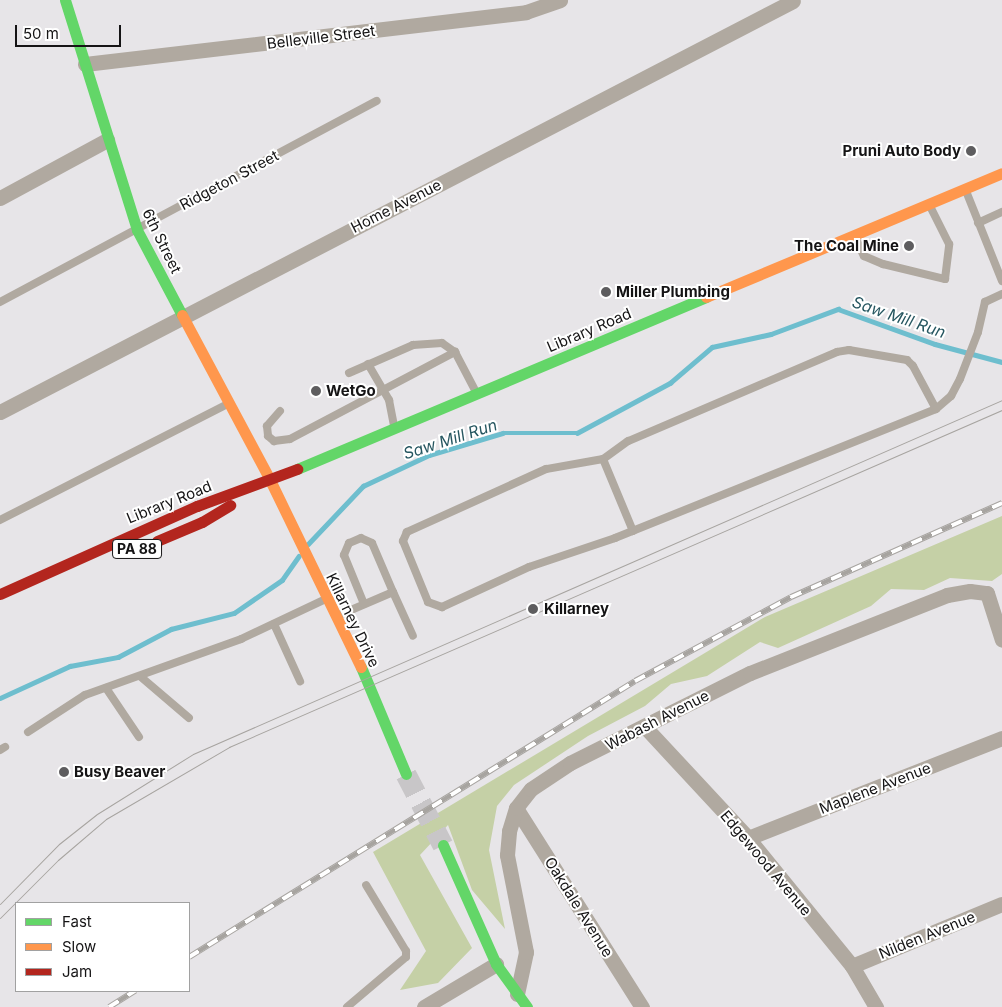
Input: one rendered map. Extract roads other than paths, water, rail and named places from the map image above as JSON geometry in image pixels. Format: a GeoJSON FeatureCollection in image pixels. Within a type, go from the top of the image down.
{"type":"FeatureCollection","features":[{"type":"Feature","properties":{"kind":"main road","name":"6th Street"},"geometry":{"type":"LineString","coordinates":[[65,0],[107,140],[137,230],[184,315],[228,404],[270,480]]}},
{"type":"Feature","properties":{"kind":"main road","name":"Library Road"},"geometry":{"type":"LineString","coordinates":[[0,594],[196,506],[270,480],[1002,173]]}},
{"type":"Feature","properties":{"kind":"main road","name":"Library Road"},"geometry":{"type":"LineString","coordinates":[[149,544],[202,522],[270,480]]}},
{"type":"Feature","properties":{"kind":"main road","name":"Killarney Drive"},"geometry":{"type":"LineString","coordinates":[[270,480],[299,545],[374,696],[406,774]]}},
{"type":"Feature","properties":{"kind":"main road"},"geometry":{"type":"LineString","coordinates":[[443,845],[496,964],[527,1007]]}},
{"type":"Feature","properties":{"kind":"street","name":"Belleville Street"},"geometry":{"type":"LineString","coordinates":[[85,64],[526,12],[557,1]]}},
{"type":"Feature","properties":{"kind":"street","name":"Home Avenue"},"geometry":{"type":"LineString","coordinates":[[0,412],[793,1]]}},
{"type":"Feature","properties":{"kind":"street"},"geometry":{"type":"LineString","coordinates":[[0,198],[107,140]]}},
{"type":"Feature","properties":{"kind":"street","name":"Wabash Avenue"},"geometry":{"type":"LineString","coordinates":[[518,994],[526,952],[507,856],[509,831],[516,808],[531,789],[570,763],[750,673],[829,639],[947,595],[970,591],[987,593],[1002,640]]}},
{"type":"Feature","properties":{"kind":"street","name":"Edgewood Avenue"},"geometry":{"type":"LineString","coordinates":[[645,727],[748,838],[852,966],[876,1007]]}},
{"type":"Feature","properties":{"kind":"street","name":"Maplene Avenue"},"geometry":{"type":"LineString","coordinates":[[748,838],[1002,738]]}},
{"type":"Feature","properties":{"kind":"street","name":"Oakdale Avenue"},"geometry":{"type":"LineString","coordinates":[[516,808],[642,1007]]}},
{"type":"Feature","properties":{"kind":"street","name":"Nilden Avenue"},"geometry":{"type":"LineString","coordinates":[[852,966],[1002,904]]}},
{"type":"Feature","properties":{"kind":"street"},"geometry":{"type":"LineString","coordinates":[[424,1007],[496,964]]}},
{"type":"Feature","properties":{"kind":"lane","name":"Ridgeton Street"},"geometry":{"type":"LineString","coordinates":[[0,302],[377,101]]}},
{"type":"Feature","properties":{"kind":"lane"},"geometry":{"type":"LineString","coordinates":[[965,189],[1002,281]]}},
{"type":"Feature","properties":{"kind":"lane"},"geometry":{"type":"LineString","coordinates":[[854,236],[864,256],[883,264],[945,279],[949,244],[930,204]]}},
{"type":"Feature","properties":{"kind":"lane"},"geometry":{"type":"LineString","coordinates":[[978,223],[1002,212]]}},
{"type":"Feature","properties":{"kind":"lane"},"geometry":{"type":"LineString","coordinates":[[936,409],[913,366],[907,360],[849,350],[837,352],[628,441],[603,459],[546,469],[407,532],[404,541],[428,602],[442,607],[529,567],[633,531],[936,409],[951,396],[960,378],[978,332],[985,302],[1002,294]]}},
{"type":"Feature","properties":{"kind":"lane"},"geometry":{"type":"LineString","coordinates":[[349,373],[426,342],[449,345],[455,352],[477,394]]}},
{"type":"Feature","properties":{"kind":"lane"},"geometry":{"type":"LineString","coordinates":[[280,411],[267,426],[268,436],[274,441],[290,440],[380,389],[455,352]]}},
{"type":"Feature","properties":{"kind":"lane"},"geometry":{"type":"LineString","coordinates":[[368,364],[380,389],[389,400],[394,428]]}},
{"type":"Feature","properties":{"kind":"lane"},"geometry":{"type":"LineString","coordinates":[[0,520],[228,404]]}},
{"type":"Feature","properties":{"kind":"lane"},"geometry":{"type":"LineString","coordinates":[[603,459],[633,531]]}},
{"type":"Feature","properties":{"kind":"lane"},"geometry":{"type":"LineString","coordinates":[[364,604],[344,556],[350,543],[360,538],[372,543],[413,636]]}},
{"type":"Feature","properties":{"kind":"lane"},"geometry":{"type":"LineString","coordinates":[[335,617],[393,592]]}},
{"type":"Feature","properties":{"kind":"lane"},"geometry":{"type":"LineString","coordinates":[[28,732],[84,695],[141,678],[274,624],[326,599]]}},
{"type":"Feature","properties":{"kind":"lane"},"geometry":{"type":"LineString","coordinates":[[274,624],[300,681]]}},
{"type":"Feature","properties":{"kind":"lane"},"geometry":{"type":"LineString","coordinates":[[141,678],[189,718]]}},
{"type":"Feature","properties":{"kind":"lane"},"geometry":{"type":"LineString","coordinates":[[106,688],[140,737]]}},
{"type":"Feature","properties":{"kind":"lane"},"geometry":{"type":"LineString","coordinates":[[347,1007],[406,956],[406,951],[366,885]]}},
{"type":"Feature","properties":{"kind":"waterway","name":"Saw Mill Run"},"geometry":{"type":"LineString","coordinates":[[308,544],[363,486],[429,455],[503,433],[577,433],[670,383],[712,347],[771,334],[838,309],[935,344],[1002,362]]}},
{"type":"Feature","properties":{"kind":"waterway","name":"Saw Mill Run"},"geometry":{"type":"LineString","coordinates":[[0,698],[70,666],[118,657],[171,629],[234,613],[282,580],[299,556]]}},
{"type":"Feature","properties":{"kind":"tunnel"},"geometry":{"type":"LineString","coordinates":[[406,774],[443,845]]}},
{"type":"Feature","properties":{"kind":"tram line"},"geometry":{"type":"LineString","coordinates":[[0,904],[59,844],[97,814],[193,754],[1002,400]]}},
{"type":"Feature","properties":{"kind":"tram line"},"geometry":{"type":"LineString","coordinates":[[16,902],[58,860],[106,819],[229,747],[1002,410]]}},
{"type":"Feature","properties":{"kind":"tram line"},"geometry":{"type":"LineString","coordinates":[[0,918],[15,903]]}},
{"type":"Feature","properties":{"kind":"railway"},"geometry":{"type":"LineString","coordinates":[[190,956],[635,681],[791,597],[1002,503]]}},
{"type":"Feature","properties":{"kind":"railway"},"geometry":{"type":"LineString","coordinates":[[109,1007],[133,992]]}},
{"type":"Feature","properties":{"kind":"place","name":"Pruni Auto Body"},"geometry":{"type":"Point","coordinates":[971,151]}},
{"type":"Feature","properties":{"kind":"place","name":"The Coal Mine"},"geometry":{"type":"Point","coordinates":[909,246]}},
{"type":"Feature","properties":{"kind":"place","name":"Miller Plumbing"},"geometry":{"type":"Point","coordinates":[606,292]}},
{"type":"Feature","properties":{"kind":"place","name":"WetGo"},"geometry":{"type":"Point","coordinates":[316,391]}},
{"type":"Feature","properties":{"kind":"place","name":"Killarney"},"geometry":{"type":"Point","coordinates":[533,609]}},
{"type":"Feature","properties":{"kind":"place","name":"Busy Beaver"},"geometry":{"type":"Point","coordinates":[64,772]}}]}
